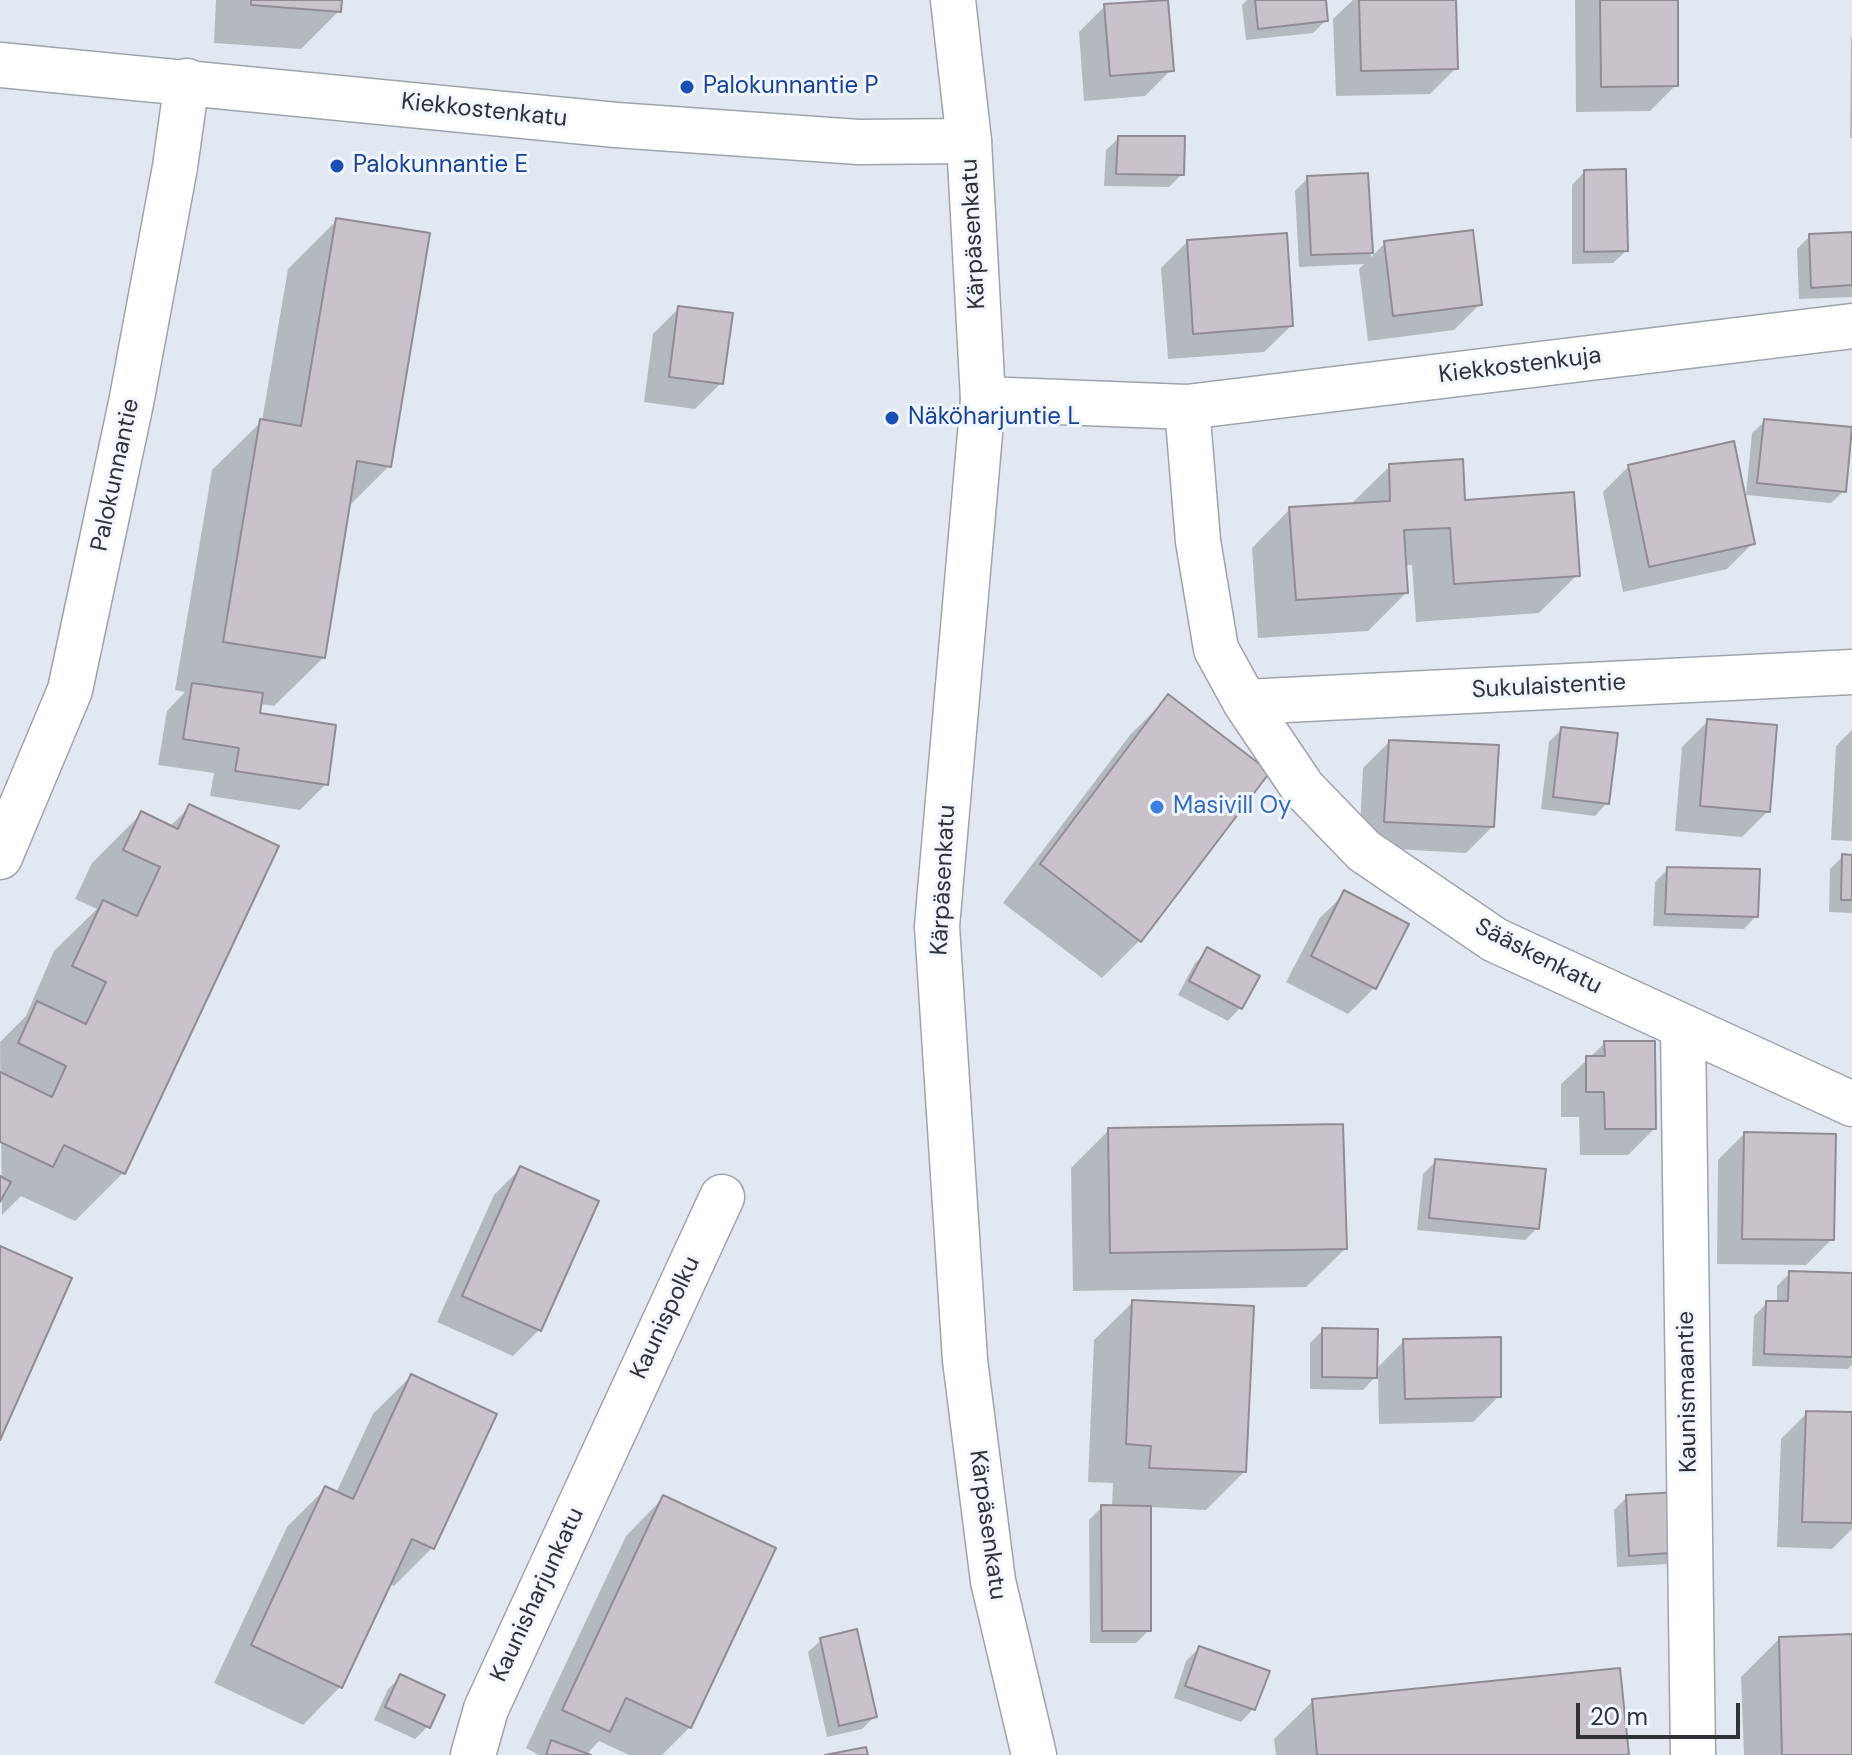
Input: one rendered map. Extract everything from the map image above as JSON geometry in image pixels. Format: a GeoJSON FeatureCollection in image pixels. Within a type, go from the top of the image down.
{"type":"FeatureCollection","features":[{"type":"Feature","properties":{"kind":"street","name":"Kärpäsenkatu"},"geometry":{"type":"LineString","coordinates":[[953,0],[969,141],[983,399],[937,926],[965,1360],[993,1581],[1034,1755]]}},
{"type":"Feature","properties":{"kind":"street","name":"Kiekkostenkatu"},"geometry":{"type":"LineString","coordinates":[[0,65],[616,125],[858,142],[969,141]]}},
{"type":"Feature","properties":{"kind":"street","name":"Palokunnantie"},"geometry":{"type":"LineString","coordinates":[[0,857],[70,690],[131,403],[175,167],[187,81]]}},
{"type":"Feature","properties":{"kind":"street","name":"Kiekkostenkuja"},"geometry":{"type":"LineString","coordinates":[[983,399],[1187,407],[1852,326]]}},
{"type":"Feature","properties":{"kind":"street"},"geometry":{"type":"LineString","coordinates":[[1187,407],[1198,541],[1216,649],[1245,702]]}},
{"type":"Feature","properties":{"kind":"street","name":"Sukulaistentie"},"geometry":{"type":"LineString","coordinates":[[1245,702],[1852,672]]}},
{"type":"Feature","properties":{"kind":"street","name":"Sääskenkatu"},"geometry":{"type":"LineString","coordinates":[[1245,702],[1303,788],[1364,851],[1495,940],[1852,1104]]}},
{"type":"Feature","properties":{"kind":"street","name":"Kaunismaantie"},"geometry":{"type":"LineString","coordinates":[[1683,1029],[1693,1755]]}},
{"type":"Feature","properties":{"kind":"street","name":"Kaunispolku"},"geometry":{"type":"LineString","coordinates":[[610,1438],[722,1197]]}},
{"type":"Feature","properties":{"kind":"street","name":"Kaunisharjunkatu"},"geometry":{"type":"LineString","coordinates":[[473,1755],[486,1709],[610,1438]]}},
{"type":"Feature","properties":{"kind":"building"},"geometry":{"type":"Polygon","coordinates":[[[251,0],[342,0],[341,12],[251,5],[251,0]]]}},
{"type":"Feature","properties":{"kind":"building"},"geometry":{"type":"Polygon","coordinates":[[[1168,0],[1174,71],[1110,76],[1104,4],[1168,0]]]}},
{"type":"Feature","properties":{"kind":"building"},"geometry":{"type":"Polygon","coordinates":[[[1255,0],[1326,0],[1328,21],[1258,29],[1255,0]]]}},
{"type":"Feature","properties":{"kind":"building"},"geometry":{"type":"Polygon","coordinates":[[[1359,0],[1456,0],[1458,69],[1361,71],[1359,0]]]}},
{"type":"Feature","properties":{"kind":"building"},"geometry":{"type":"Polygon","coordinates":[[[1600,0],[1678,0],[1678,86],[1601,87],[1600,0]]]}},
{"type":"Feature","properties":{"kind":"building"},"geometry":{"type":"Polygon","coordinates":[[[1118,136],[1185,136],[1184,175],[1116,174],[1118,136]]]}},
{"type":"Feature","properties":{"kind":"building"},"geometry":{"type":"Polygon","coordinates":[[[1626,169],[1628,251],[1584,252],[1584,170],[1626,169]]]}},
{"type":"Feature","properties":{"kind":"building"},"geometry":{"type":"Polygon","coordinates":[[[1368,173],[1373,253],[1311,255],[1307,176],[1368,173]]]}},
{"type":"Feature","properties":{"kind":"building"},"geometry":{"type":"Polygon","coordinates":[[[336,218],[430,233],[391,467],[357,461],[325,658],[223,642],[260,419],[301,426],[336,218]]]}},
{"type":"Feature","properties":{"kind":"building"},"geometry":{"type":"Polygon","coordinates":[[[1473,230],[1482,305],[1393,316],[1384,241],[1473,230]]]}},
{"type":"Feature","properties":{"kind":"building"},"geometry":{"type":"Polygon","coordinates":[[[1852,232],[1852,285],[1811,288],[1809,234],[1852,232]]]}},
{"type":"Feature","properties":{"kind":"building"},"geometry":{"type":"Polygon","coordinates":[[[1287,233],[1293,326],[1193,334],[1187,240],[1287,233]]]}},
{"type":"Feature","properties":{"kind":"building"},"geometry":{"type":"Polygon","coordinates":[[[678,306],[733,313],[723,384],[669,377],[678,306]]]}},
{"type":"Feature","properties":{"kind":"building"},"geometry":{"type":"Polygon","coordinates":[[[1764,419],[1852,427],[1846,492],[1757,483],[1764,419]]]}},
{"type":"Feature","properties":{"kind":"building"},"geometry":{"type":"Polygon","coordinates":[[[1734,441],[1755,544],[1649,567],[1628,465],[1734,441]]]}},
{"type":"Feature","properties":{"kind":"building"},"geometry":{"type":"Polygon","coordinates":[[[1463,459],[1465,500],[1574,492],[1580,576],[1454,584],[1450,528],[1404,530],[1408,593],[1296,600],[1289,507],[1390,501],[1389,464],[1463,459]]]}},
{"type":"Feature","properties":{"kind":"building"},"geometry":{"type":"Polygon","coordinates":[[[192,683],[263,693],[260,713],[336,725],[328,785],[235,771],[239,748],[183,739],[192,683]]]}},
{"type":"Feature","properties":{"kind":"building"},"geometry":{"type":"Polygon","coordinates":[[[1168,694],[1270,772],[1141,942],[1040,864],[1168,694]]]}},
{"type":"Feature","properties":{"kind":"building"},"geometry":{"type":"Polygon","coordinates":[[[1707,719],[1777,725],[1770,812],[1700,806],[1707,719]]]}},
{"type":"Feature","properties":{"kind":"building"},"geometry":{"type":"Polygon","coordinates":[[[1561,727],[1618,733],[1609,804],[1553,797],[1561,727]]]}},
{"type":"Feature","properties":{"kind":"building"},"geometry":{"type":"Polygon","coordinates":[[[1389,740],[1499,745],[1494,827],[1384,822],[1389,740]]]}},
{"type":"Feature","properties":{"kind":"building"},"geometry":{"type":"Polygon","coordinates":[[[189,804],[279,846],[125,1174],[64,1145],[53,1167],[0,1142],[0,1072],[52,1097],[66,1066],[18,1043],[37,1001],[86,1024],[106,982],[72,966],[103,900],[137,916],[160,867],[123,850],[141,811],[178,829],[189,804]]]}},
{"type":"Feature","properties":{"kind":"building"},"geometry":{"type":"Polygon","coordinates":[[[1842,854],[1852,855],[1852,900],[1841,900],[1842,854]]]}},
{"type":"Feature","properties":{"kind":"building"},"geometry":{"type":"Polygon","coordinates":[[[1667,867],[1760,869],[1758,917],[1665,914],[1667,867]]]}},
{"type":"Feature","properties":{"kind":"building"},"geometry":{"type":"Polygon","coordinates":[[[1344,890],[1409,924],[1376,989],[1311,956],[1344,890]]]}},
{"type":"Feature","properties":{"kind":"building"},"geometry":{"type":"Polygon","coordinates":[[[1207,947],[1260,976],[1242,1009],[1189,981],[1207,947]]]}},
{"type":"Feature","properties":{"kind":"building"},"geometry":{"type":"Polygon","coordinates":[[[1604,1041],[1655,1041],[1656,1129],[1605,1129],[1604,1092],[1586,1092],[1586,1056],[1605,1056],[1604,1041]]]}},
{"type":"Feature","properties":{"kind":"building"},"geometry":{"type":"Polygon","coordinates":[[[1343,1124],[1347,1249],[1110,1253],[1108,1128],[1343,1124]]]}},
{"type":"Feature","properties":{"kind":"building"},"geometry":{"type":"Polygon","coordinates":[[[1744,1132],[1836,1134],[1834,1240],[1742,1239],[1744,1132]]]}},
{"type":"Feature","properties":{"kind":"building"},"geometry":{"type":"Polygon","coordinates":[[[1435,1159],[1546,1169],[1539,1229],[1429,1218],[1435,1159]]]}},
{"type":"Feature","properties":{"kind":"building"},"geometry":{"type":"Polygon","coordinates":[[[520,1166],[599,1201],[541,1331],[462,1296],[520,1166]]]}},
{"type":"Feature","properties":{"kind":"building"},"geometry":{"type":"Polygon","coordinates":[[[0,1176],[11,1182],[0,1202],[0,1176]]]}},
{"type":"Feature","properties":{"kind":"building"},"geometry":{"type":"Polygon","coordinates":[[[0,1246],[72,1278],[0,1440],[0,1246]]]}},
{"type":"Feature","properties":{"kind":"building"},"geometry":{"type":"Polygon","coordinates":[[[1789,1271],[1852,1273],[1852,1357],[1764,1354],[1766,1301],[1788,1301],[1789,1271]]]}},
{"type":"Feature","properties":{"kind":"building"},"geometry":{"type":"Polygon","coordinates":[[[1132,1300],[1254,1306],[1246,1472],[1149,1468],[1151,1446],[1126,1444],[1132,1300]]]}},
{"type":"Feature","properties":{"kind":"building"},"geometry":{"type":"Polygon","coordinates":[[[1322,1328],[1378,1329],[1377,1378],[1322,1377],[1322,1328]]]}},
{"type":"Feature","properties":{"kind":"building"},"geometry":{"type":"Polygon","coordinates":[[[1501,1337],[1501,1397],[1405,1399],[1403,1339],[1501,1337]]]}},
{"type":"Feature","properties":{"kind":"building"},"geometry":{"type":"Polygon","coordinates":[[[411,1374],[497,1414],[434,1549],[412,1539],[342,1688],[251,1645],[325,1486],[353,1499],[411,1374]]]}},
{"type":"Feature","properties":{"kind":"building"},"geometry":{"type":"Polygon","coordinates":[[[1806,1411],[1852,1412],[1852,1523],[1802,1522],[1806,1411]]]}},
{"type":"Feature","properties":{"kind":"building"},"geometry":{"type":"Polygon","coordinates":[[[1679,1492],[1683,1552],[1629,1556],[1626,1495],[1679,1492]]]}},
{"type":"Feature","properties":{"kind":"building"},"geometry":{"type":"Polygon","coordinates":[[[663,1495],[776,1548],[691,1728],[626,1698],[610,1732],[562,1710],[663,1495]]]}},
{"type":"Feature","properties":{"kind":"building"},"geometry":{"type":"Polygon","coordinates":[[[1101,1505],[1151,1506],[1151,1631],[1102,1631],[1101,1505]]]}},
{"type":"Feature","properties":{"kind":"building"},"geometry":{"type":"Polygon","coordinates":[[[857,1629],[877,1717],[839,1726],[820,1638],[857,1629]]]}},
{"type":"Feature","properties":{"kind":"building"},"geometry":{"type":"Polygon","coordinates":[[[1852,1634],[1852,1755],[1782,1755],[1779,1637],[1852,1634]]]}},
{"type":"Feature","properties":{"kind":"building"},"geometry":{"type":"Polygon","coordinates":[[[1199,1646],[1270,1671],[1255,1710],[1185,1686],[1199,1646]]]}},
{"type":"Feature","properties":{"kind":"building"},"geometry":{"type":"Polygon","coordinates":[[[1620,1668],[1629,1755],[1317,1755],[1312,1699],[1620,1668]]]}},
{"type":"Feature","properties":{"kind":"building"},"geometry":{"type":"Polygon","coordinates":[[[400,1674],[445,1695],[430,1728],[385,1707],[400,1674]]]}},
{"type":"Feature","properties":{"kind":"building"},"geometry":{"type":"Polygon","coordinates":[[[551,1740],[591,1755],[546,1755],[551,1740]]]}},
{"type":"Feature","properties":{"kind":"building"},"geometry":{"type":"Polygon","coordinates":[[[866,1747],[868,1755],[825,1755],[866,1747]]]}},
{"type":"Feature","properties":{"kind":"place","name":"Palokunnantie P"},"geometry":{"type":"Point","coordinates":[687,87]}},
{"type":"Feature","properties":{"kind":"place","name":"Palokunnantie E"},"geometry":{"type":"Point","coordinates":[337,166]}},
{"type":"Feature","properties":{"kind":"place","name":"Näköharjuntie L"},"geometry":{"type":"Point","coordinates":[892,418]}},
{"type":"Feature","properties":{"kind":"place","name":"Masivill Oy"},"geometry":{"type":"Point","coordinates":[1157,807]}}]}
